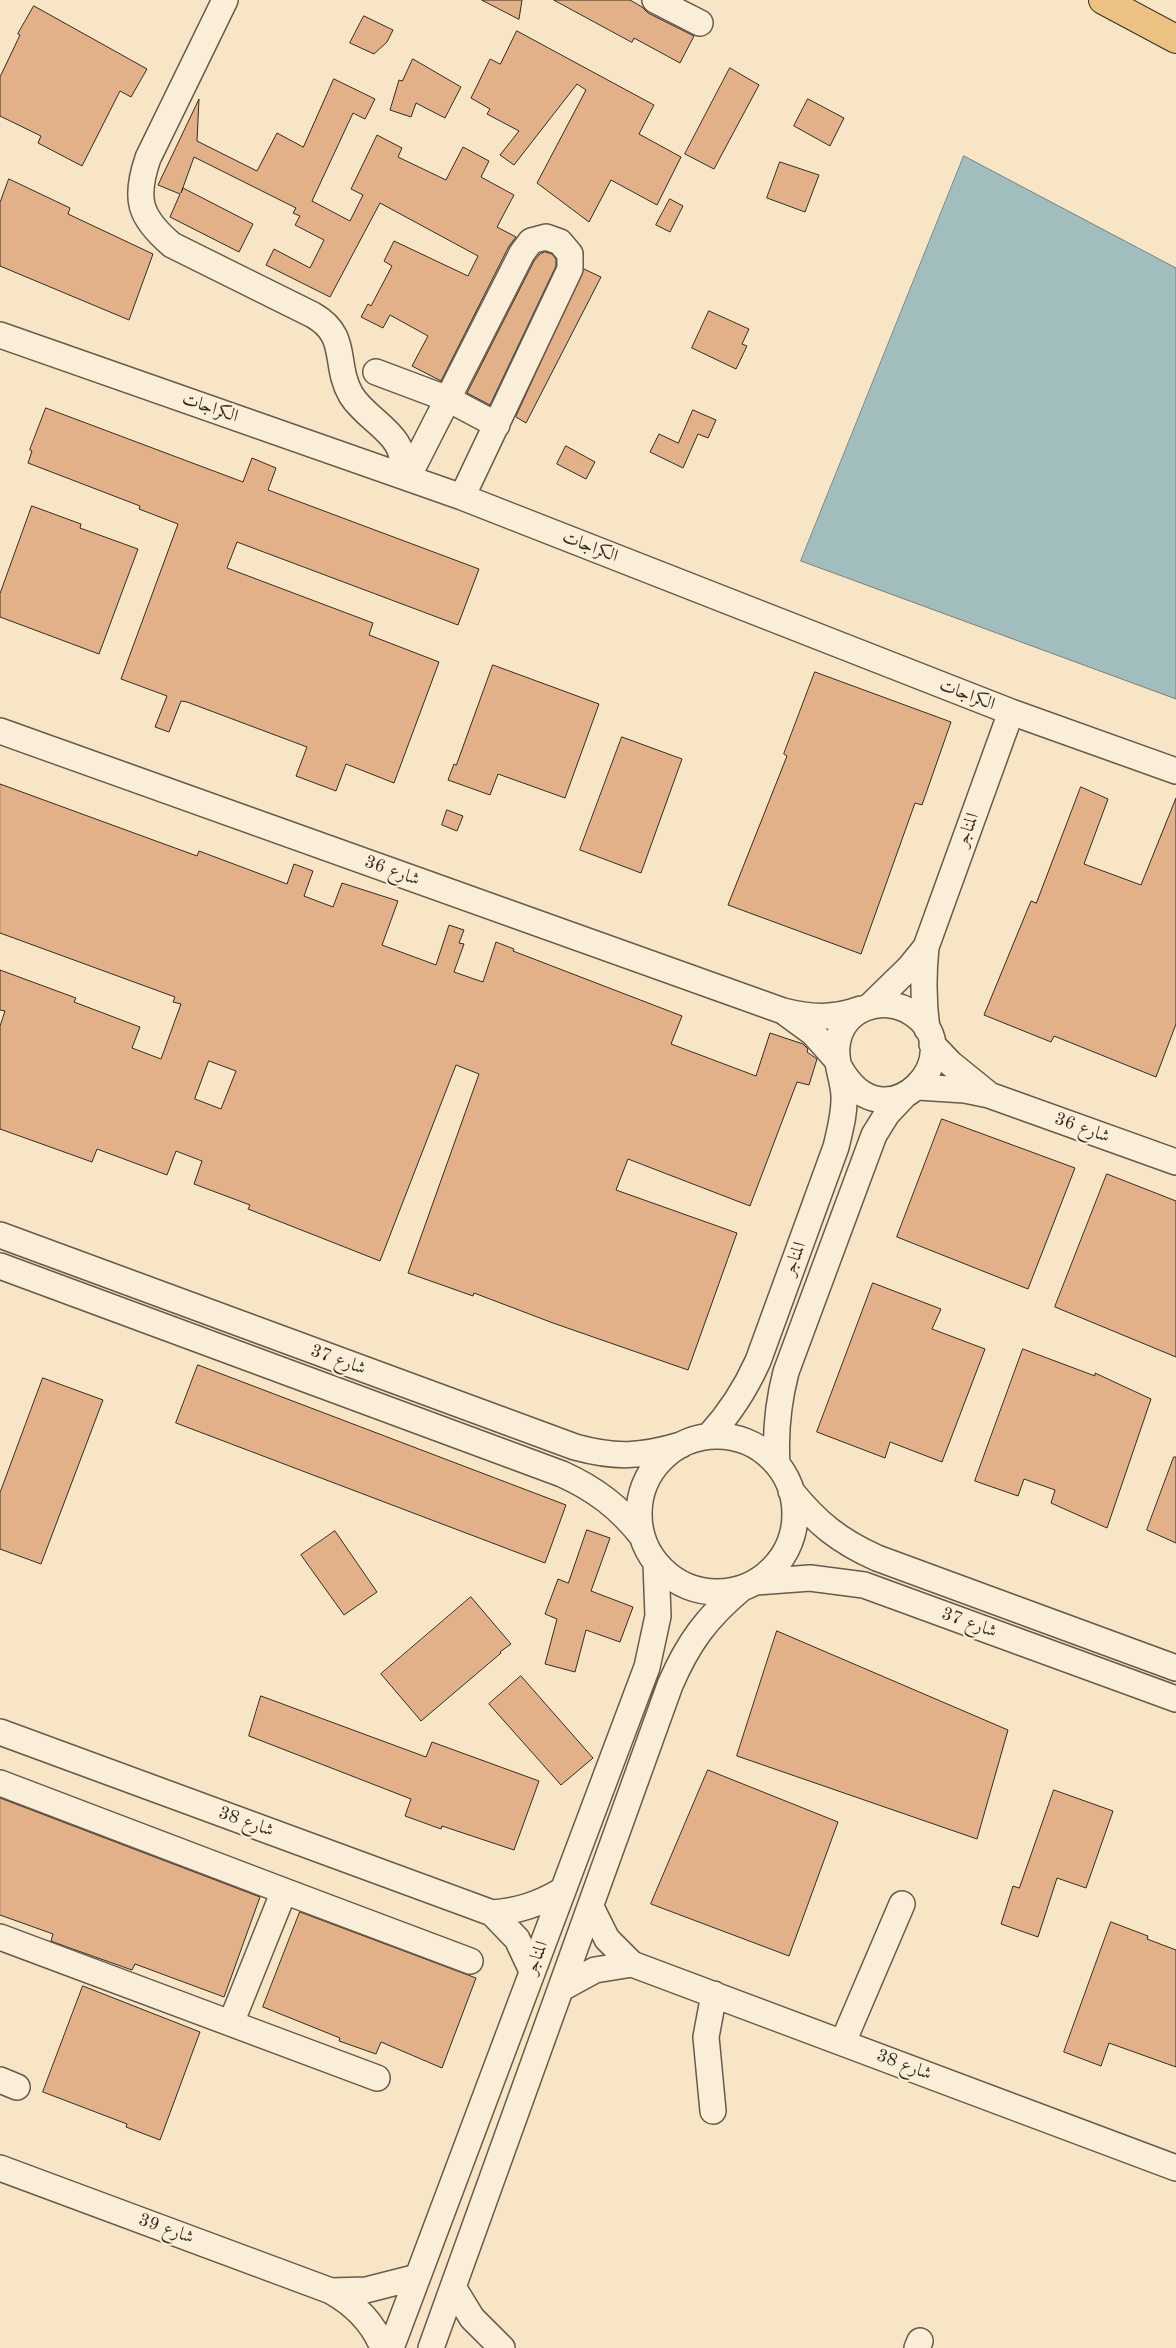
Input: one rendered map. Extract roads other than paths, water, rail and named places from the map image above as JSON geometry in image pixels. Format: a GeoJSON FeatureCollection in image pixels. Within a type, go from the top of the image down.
{"type":"FeatureCollection","features":[{"type":"Feature","properties":{"kind":"highway"},"geometry":{"type":"LineString","coordinates":[[1103,0],[1176,39]]}},
{"type":"Feature","properties":{"kind":"street"},"geometry":{"type":"LineString","coordinates":[[226,0],[148,158],[140,182],[142,206],[153,229],[172,245],[313,315],[331,329],[337,339],[346,386],[352,397],[370,418],[392,435],[400,447],[404,461],[405,476]]}},
{"type":"Feature","properties":{"kind":"street"},"geometry":{"type":"LineString","coordinates":[[655,0],[700,23]]}},
{"type":"Feature","properties":{"kind":"street"},"geometry":{"type":"LineString","coordinates":[[405,476],[448,399],[522,254],[531,241],[546,237],[560,242],[570,254],[570,269],[462,498]]}},
{"type":"Feature","properties":{"kind":"street","name":"الكراجات"},"geometry":{"type":"LineString","coordinates":[[0,335],[405,476],[1010,712],[1176,771]]}},
{"type":"Feature","properties":{"kind":"street"},"geometry":{"type":"LineString","coordinates":[[376,372],[448,399],[497,424]]}},
{"type":"Feature","properties":{"kind":"street","name":"المناجر"},"geometry":{"type":"LineString","coordinates":[[930,1037],[924,1002],[923,975],[926,948],[1010,712]]}},
{"type":"Feature","properties":{"kind":"street","name":"شارع 36"},"geometry":{"type":"LineString","coordinates":[[0,731],[783,1011],[815,1017],[831,1017],[866,1007]]}},
{"type":"Feature","properties":{"kind":"street","name":"المناجر"},"geometry":{"type":"LineString","coordinates":[[866,1007],[909,968],[926,948]]}},
{"type":"Feature","properties":{"kind":"street"},"geometry":{"type":"LineString","coordinates":[[887,1004],[903,1007],[917,1016],[930,1037],[932,1060],[927,1075],[911,1092],[889,1100],[874,1098],[859,1092],[847,1082],[838,1064],[837,1045],[841,1031],[850,1018],[866,1007],[887,1004]]}},
{"type":"Feature","properties":{"kind":"street","name":"شارع 36"},"geometry":{"type":"LineString","coordinates":[[783,1011],[813,1033],[838,1064]]}},
{"type":"Feature","properties":{"kind":"street","name":"شارع 36"},"geometry":{"type":"LineString","coordinates":[[930,1037],[950,1063],[988,1095]]}},
{"type":"Feature","properties":{"kind":"street","name":"المناجر"},"geometry":{"type":"LineString","coordinates":[[709,1436],[729,1414],[745,1389],[758,1362],[836,1147],[843,1122],[844,1095],[838,1064]]}},
{"type":"Feature","properties":{"kind":"street","name":"شارع 36"},"geometry":{"type":"LineString","coordinates":[[911,1092],[957,1089],[988,1095],[1176,1162]]}},
{"type":"Feature","properties":{"kind":"street","name":"المناجر"},"geometry":{"type":"LineString","coordinates":[[777,1464],[775,1433],[778,1402],[786,1372],[874,1135],[887,1114],[911,1092]]}},
{"type":"Feature","properties":{"kind":"street","name":"شارع 37"},"geometry":{"type":"LineString","coordinates":[[0,1235],[574,1447],[600,1454],[628,1456],[655,1453],[681,1445]]}},
{"type":"Feature","properties":{"kind":"street","name":"شارع 37"},"geometry":{"type":"LineString","coordinates":[[0,1266],[562,1474],[586,1485],[607,1499],[626,1516],[642,1536]]}},
{"type":"Feature","properties":{"kind":"street"},"geometry":{"type":"LineString","coordinates":[[709,1436],[724,1437],[753,1445],[777,1464],[791,1490],[794,1513],[792,1536],[778,1562],[749,1585],[727,1592],[711,1592],[680,1583],[656,1563],[642,1536],[639,1506],[646,1484],[657,1464],[681,1445],[709,1436]]}},
{"type":"Feature","properties":{"kind":"street","name":"شارع 37"},"geometry":{"type":"LineString","coordinates":[[791,1490],[808,1512],[828,1531],[860,1550],[1176,1668]]}},
{"type":"Feature","properties":{"kind":"street","name":"المناجر"},"geometry":{"type":"LineString","coordinates":[[391,2348],[647,1668],[658,1616],[656,1563]]}},
{"type":"Feature","properties":{"kind":"street","name":"شارع 37"},"geometry":{"type":"LineString","coordinates":[[749,1585],[810,1578],[864,1585],[1176,1699]]}},
{"type":"Feature","properties":{"kind":"street","name":"المناجر"},"geometry":{"type":"LineString","coordinates":[[431,2348],[562,1988],[666,1694],[682,1656],[698,1631],[718,1608],[749,1585]]}},
{"type":"Feature","properties":{"kind":"street","name":"شارع 38"},"geometry":{"type":"LineString","coordinates":[[0,1732],[492,1913],[511,1912],[529,1907],[563,1890]]}},
{"type":"Feature","properties":{"kind":"street"},"geometry":{"type":"LineString","coordinates":[[0,1783],[470,1961]]}},
{"type":"Feature","properties":{"kind":"street"},"geometry":{"type":"LineString","coordinates":[[231,2024],[284,1891]]}},
{"type":"Feature","properties":{"kind":"street"},"geometry":{"type":"LineString","coordinates":[[843,2042],[902,1904]]}},
{"type":"Feature","properties":{"kind":"street","name":"شارع 38"},"geometry":{"type":"LineString","coordinates":[[591,1907],[607,1939],[632,1964],[1176,2168]]}},
{"type":"Feature","properties":{"kind":"street","name":"شارع 38"},"geometry":{"type":"LineString","coordinates":[[492,1913],[517,1939],[532,1971]]}},
{"type":"Feature","properties":{"kind":"street"},"geometry":{"type":"LineString","coordinates":[[0,1937],[378,2078]]}},
{"type":"Feature","properties":{"kind":"street","name":"شارع 38"},"geometry":{"type":"LineString","coordinates":[[562,1988],[595,1970],[632,1964]]}},
{"type":"Feature","properties":{"kind":"street"},"geometry":{"type":"LineString","coordinates":[[714,1994],[706,2037],[714,2111]]}},
{"type":"Feature","properties":{"kind":"street","name":"شارع 39"},"geometry":{"type":"LineString","coordinates":[[0,2168],[331,2290],[356,2308],[366,2319],[383,2348]]}},
{"type":"Feature","properties":{"kind":"street","name":"شارع 39"},"geometry":{"type":"LineString","coordinates":[[331,2290],[366,2290],[417,2277]]}},
{"type":"Feature","properties":{"kind":"street"},"geometry":{"type":"LineString","coordinates":[[454,2287],[472,2318],[502,2348]]}},
{"type":"Feature","properties":{"kind":"water"},"geometry":{"type":"Polygon","coordinates":[[[964,156],[1176,268],[1176,699],[801,561],[964,156]]]}}]}
